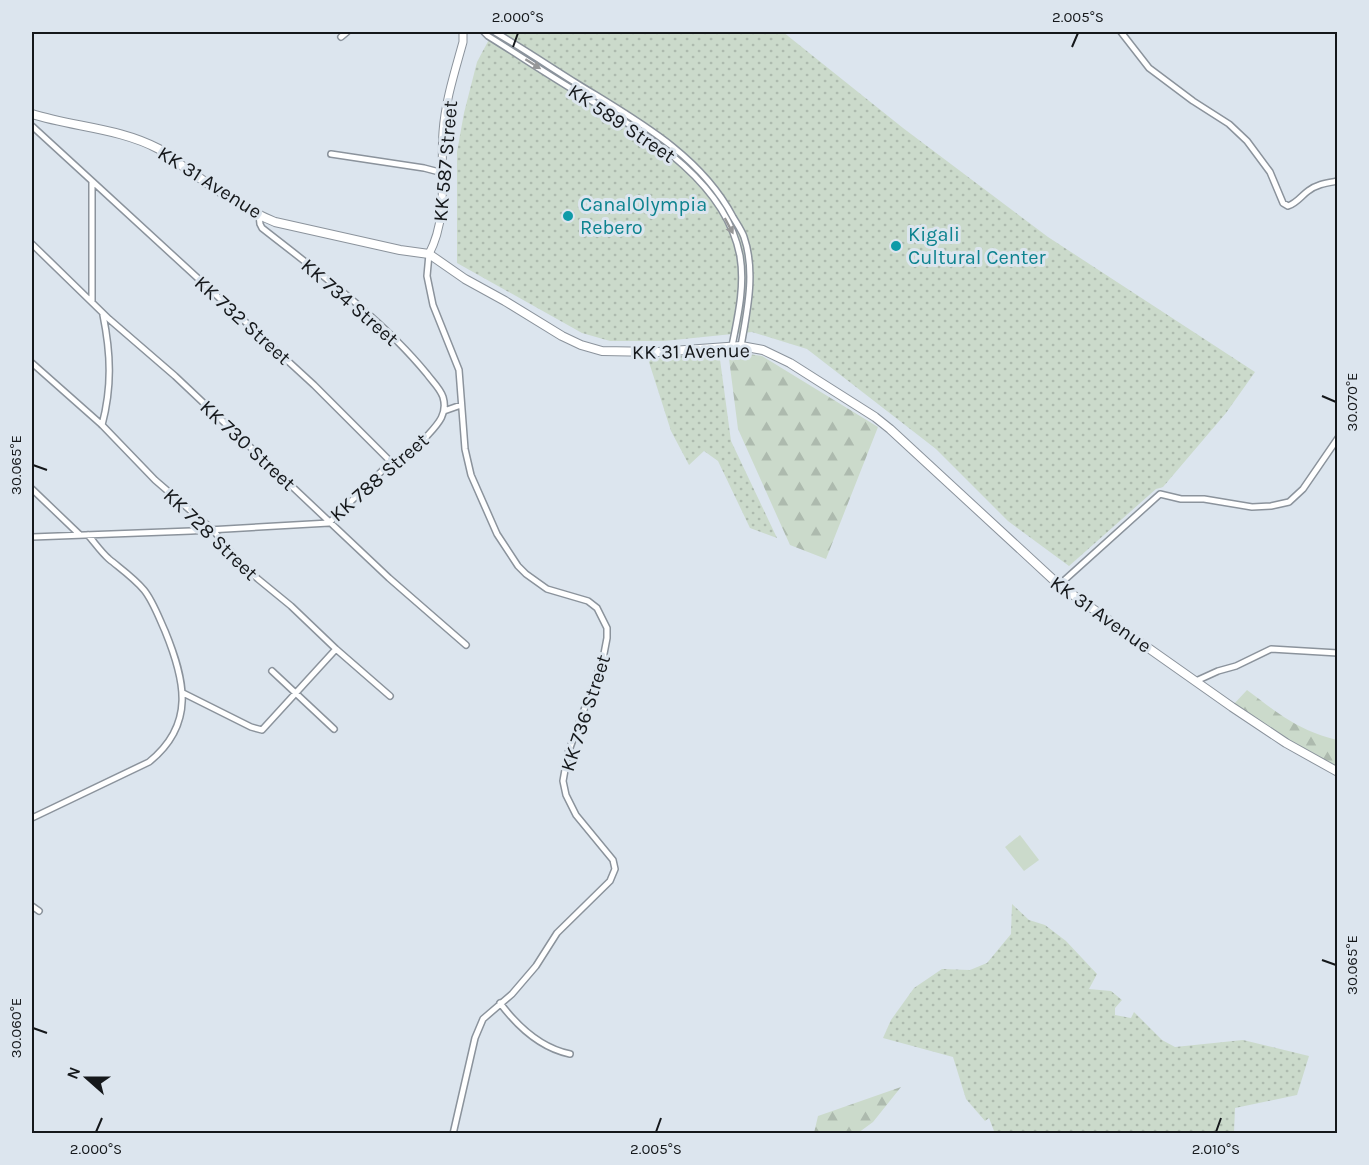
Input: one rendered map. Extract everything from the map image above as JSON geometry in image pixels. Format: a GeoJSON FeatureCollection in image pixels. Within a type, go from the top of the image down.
{"type":"FeatureCollection","features":[{"type":"Feature","properties":{"kind":"main road","name":"KK 31 Avenue"},"geometry":{"type":"LineString","coordinates":[[32,114],[139,140],[161,150],[231,199],[275,222],[400,250],[429,254],[465,279],[581,345],[602,351],[626,352],[736,346],[763,350],[790,363],[875,417],[1059,585],[1286,743],[1338,772]]}},
{"type":"Feature","properties":{"kind":"street"},"geometry":{"type":"LineString","coordinates":[[341,37],[347,32]]}},
{"type":"Feature","properties":{"kind":"street","name":"KK 587 Street"},"geometry":{"type":"LineString","coordinates":[[429,254],[436,242],[440,226],[443,130],[463,42],[463,32]]}},
{"type":"Feature","properties":{"kind":"street","name":"KK 589 Street"},"geometry":{"type":"LineString","coordinates":[[484,32],[634,127],[681,162],[704,187],[730,228],[736,240],[740,258],[742,286],[736,346]]}},
{"type":"Feature","properties":{"kind":"street","name":"KK 589 Street"},"geometry":{"type":"LineString","coordinates":[[495,32],[655,133],[685,157],[709,181],[727,204],[744,238],[749,269],[749,300],[736,346]]}},
{"type":"Feature","properties":{"kind":"street"},"geometry":{"type":"LineString","coordinates":[[1121,32],[1149,68],[1228,124],[1247,141],[1270,172],[1283,203],[1288,206],[1319,184],[1338,181]]}},
{"type":"Feature","properties":{"kind":"street","name":"KK 732 Street"},"geometry":{"type":"LineString","coordinates":[[32,126],[314,385],[391,462]]}},
{"type":"Feature","properties":{"kind":"street"},"geometry":{"type":"LineString","coordinates":[[332,154],[443,173]]}},
{"type":"Feature","properties":{"kind":"street"},"geometry":{"type":"LineString","coordinates":[[92,181],[92,302]]}},
{"type":"Feature","properties":{"kind":"street","name":"KK 734 Street"},"geometry":{"type":"LineString","coordinates":[[259,215],[262,228],[345,294],[422,368],[441,391],[444,411]]}},
{"type":"Feature","properties":{"kind":"street","name":"KK 730 Street"},"geometry":{"type":"LineString","coordinates":[[32,244],[329,523],[466,645]]}},
{"type":"Feature","properties":{"kind":"street","name":"KK 736 Street"},"geometry":{"type":"LineString","coordinates":[[429,254],[427,276],[434,305],[459,370],[465,449],[471,475],[492,524],[518,566],[536,582],[560,593],[580,597],[597,608],[607,628],[603,659],[568,753],[563,781],[566,795],[576,815],[613,860],[615,869],[610,881],[557,933],[536,966],[512,994],[483,1018],[453,1134]]}},
{"type":"Feature","properties":{"kind":"street"},"geometry":{"type":"LineString","coordinates":[[102,425],[109,395],[111,369],[103,313]]}},
{"type":"Feature","properties":{"kind":"street","name":"KK 728 Street"},"geometry":{"type":"LineString","coordinates":[[33,365],[102,425],[155,480],[213,530],[241,564],[305,618],[336,649],[390,696]]}},
{"type":"Feature","properties":{"kind":"street"},"geometry":{"type":"LineString","coordinates":[[444,411],[461,405]]}},
{"type":"Feature","properties":{"kind":"street","name":"KK 788 Street"},"geometry":{"type":"LineString","coordinates":[[32,537],[329,523],[391,462],[400,461],[411,454],[438,424],[444,411]]}},
{"type":"Feature","properties":{"kind":"street"},"geometry":{"type":"LineString","coordinates":[[1059,585],[1160,494],[1182,499],[1204,499],[1252,507],[1289,502],[1303,489],[1338,438]]}},
{"type":"Feature","properties":{"kind":"street"},"geometry":{"type":"LineString","coordinates":[[32,489],[79,534]]}},
{"type":"Feature","properties":{"kind":"street"},"geometry":{"type":"LineString","coordinates":[[32,818],[149,762],[159,754],[181,715],[183,693],[173,651],[160,619],[145,591],[107,557],[88,535]]}},
{"type":"Feature","properties":{"kind":"street"},"geometry":{"type":"LineString","coordinates":[[183,693],[251,727],[262,730],[336,649]]}},
{"type":"Feature","properties":{"kind":"street"},"geometry":{"type":"LineString","coordinates":[[1196,681],[1236,666],[1271,649],[1338,653]]}},
{"type":"Feature","properties":{"kind":"street"},"geometry":{"type":"LineString","coordinates":[[272,671],[334,729]]}},
{"type":"Feature","properties":{"kind":"street"},"geometry":{"type":"LineString","coordinates":[[32,906],[39,911]]}},
{"type":"Feature","properties":{"kind":"street"},"geometry":{"type":"LineString","coordinates":[[500,1003],[513,1021],[540,1042],[551,1049],[570,1054]]}},
{"type":"Feature","properties":{"kind":"green space"},"geometry":{"type":"Polygon","coordinates":[[[493,32],[783,32],[903,128],[1048,237],[1255,372],[1226,413],[1163,487],[1156,489],[1069,566],[1008,521],[936,449],[807,349],[752,332],[664,341],[610,341],[582,333],[457,263],[457,152],[477,62],[493,32]]]}},
{"type":"Feature","properties":{"kind":"green space"},"geometry":{"type":"Polygon","coordinates":[[[728,351],[762,356],[878,427],[826,559],[790,545],[738,429],[728,351]]]}},
{"type":"Feature","properties":{"kind":"green space"},"geometry":{"type":"Polygon","coordinates":[[[719,352],[731,441],[777,538],[750,528],[718,461],[704,451],[689,465],[671,431],[648,359],[719,352]]]}},
{"type":"Feature","properties":{"kind":"green space"},"geometry":{"type":"Polygon","coordinates":[[[1247,690],[1299,726],[1337,740],[1337,770],[1301,750],[1233,705],[1247,690]]]}},
{"type":"Feature","properties":{"kind":"green space"},"geometry":{"type":"Polygon","coordinates":[[[1020,835],[1039,860],[1024,871],[1005,847],[1020,835]]]}},
{"type":"Feature","properties":{"kind":"green space"},"geometry":{"type":"Polygon","coordinates":[[[1012,904],[1029,920],[1045,925],[1066,941],[1097,974],[1089,989],[1111,991],[1122,1000],[1115,1008],[1115,1015],[1131,1018],[1134,1012],[1162,1040],[1175,1047],[1243,1040],[1309,1056],[1297,1095],[1235,1108],[1234,1133],[998,1134],[994,1131],[989,1118],[985,1121],[966,1099],[953,1057],[883,1038],[891,1020],[914,988],[942,969],[970,970],[987,963],[1011,934],[1012,904]]]}},
{"type":"Feature","properties":{"kind":"green space"},"geometry":{"type":"Polygon","coordinates":[[[901,1087],[873,1122],[858,1133],[814,1133],[818,1116],[901,1087]]]}},
{"type":"Feature","properties":{"kind":"place","name":"CanalOlympia Rebero"},"geometry":{"type":"Point","coordinates":[568,216]}},
{"type":"Feature","properties":{"kind":"place","name":"Kigali Cultural Center"},"geometry":{"type":"Point","coordinates":[896,246]}}]}
